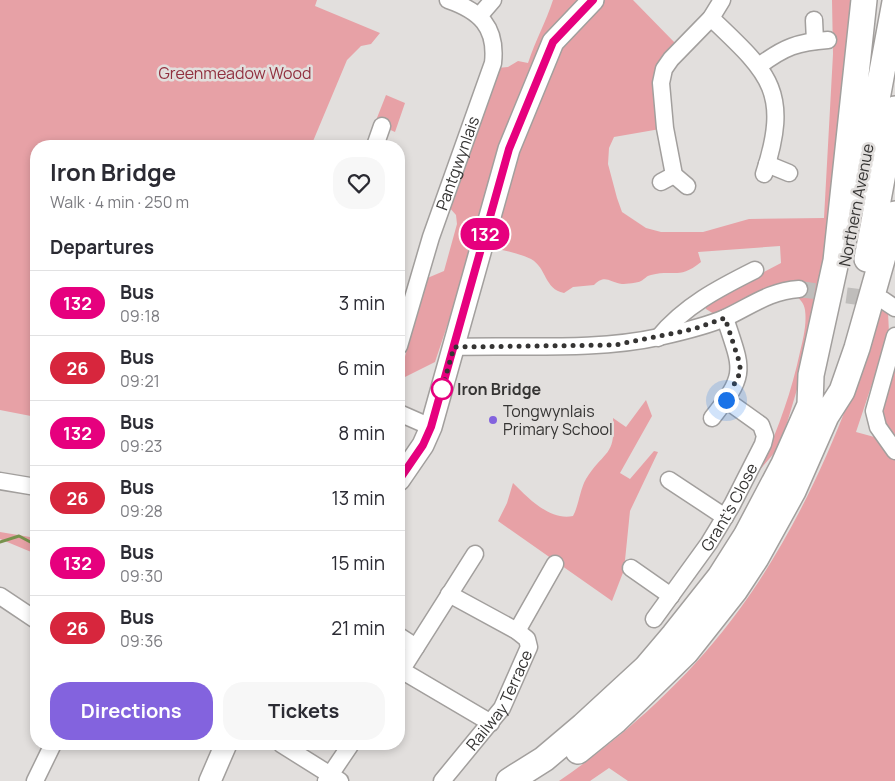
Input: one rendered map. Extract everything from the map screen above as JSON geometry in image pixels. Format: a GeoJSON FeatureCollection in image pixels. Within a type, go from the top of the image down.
{"type":"FeatureCollection","features":[{"type":"Feature","properties":{"kind":"highway"},"geometry":{"type":"LineString","coordinates":[[538,781],[615,722],[686,652],[735,590],[772,530],[798,482],[818,411],[811,375],[836,261],[864,0]]}},
{"type":"Feature","properties":{"kind":"highway","name":"Northern Avenue"},"geometry":{"type":"LineString","coordinates":[[818,411],[822,364],[851,236],[895,2]]}},
{"type":"Feature","properties":{"kind":"highway","name":"Northern Avenue"},"geometry":{"type":"LineString","coordinates":[[818,411],[861,288],[895,109]]}},
{"type":"Feature","properties":{"kind":"highway"},"geometry":{"type":"LineString","coordinates":[[509,781],[544,759],[646,668],[696,609],[746,536],[818,411],[842,391],[857,348],[895,214]]}},
{"type":"Feature","properties":{"kind":"main road"},"geometry":{"type":"LineString","coordinates":[[405,471],[423,445],[431,427],[509,149],[536,77],[553,42],[593,0]]}},
{"type":"Feature","properties":{"kind":"main road"},"geometry":{"type":"LineString","coordinates":[[210,781],[223,750]]}},
{"type":"Feature","properties":{"kind":"street"},"geometry":{"type":"LineString","coordinates":[[448,0],[480,15],[493,0]]}},
{"type":"Feature","properties":{"kind":"street"},"geometry":{"type":"LineString","coordinates":[[674,181],[665,128],[661,83],[664,69],[710,18],[722,0]]}},
{"type":"Feature","properties":{"kind":"street","name":"Pantgwynlais"},"geometry":{"type":"LineString","coordinates":[[405,326],[431,237],[493,63],[492,39],[480,15]]}},
{"type":"Feature","properties":{"kind":"street"},"geometry":{"type":"LineString","coordinates":[[710,18],[759,66],[768,79],[776,120],[773,144],[765,169],[789,174]]}},
{"type":"Feature","properties":{"kind":"street"},"geometry":{"type":"LineString","coordinates":[[759,66],[782,50],[801,42],[822,41],[814,20]]}},
{"type":"Feature","properties":{"kind":"street"},"geometry":{"type":"LineString","coordinates":[[377,140],[382,126]]}},
{"type":"Feature","properties":{"kind":"street"},"geometry":{"type":"LineString","coordinates":[[658,338],[668,324],[699,299],[755,270]]}},
{"type":"Feature","properties":{"kind":"street"},"geometry":{"type":"LineString","coordinates":[[454,347],[615,345],[658,338],[694,329],[725,318],[761,298],[782,290],[799,289]]}},
{"type":"Feature","properties":{"kind":"street"},"geometry":{"type":"LineString","coordinates":[[712,418],[726,400],[740,373],[740,364],[725,318]]}},
{"type":"Feature","properties":{"kind":"street"},"geometry":{"type":"LineString","coordinates":[[895,336],[874,411],[878,426],[895,451]]}},
{"type":"Feature","properties":{"kind":"street","name":"Grant's Close"},"geometry":{"type":"LineString","coordinates":[[654,619],[691,570],[724,517],[755,461],[765,436],[761,425],[726,400]]}},
{"type":"Feature","properties":{"kind":"street"},"geometry":{"type":"LineString","coordinates":[[405,416],[431,427]]}},
{"type":"Feature","properties":{"kind":"street"},"geometry":{"type":"LineString","coordinates":[[669,480],[724,517]]}},
{"type":"Feature","properties":{"kind":"street"},"geometry":{"type":"LineString","coordinates":[[0,481],[30,486]]}},
{"type":"Feature","properties":{"kind":"street"},"geometry":{"type":"LineString","coordinates":[[405,664],[475,554]]}},
{"type":"Feature","properties":{"kind":"street","name":"Railway Terrace"},"geometry":{"type":"LineString","coordinates":[[442,781],[502,708],[529,647],[522,635],[555,564]]}},
{"type":"Feature","properties":{"kind":"street"},"geometry":{"type":"LineString","coordinates":[[631,568],[671,596]]}},
{"type":"Feature","properties":{"kind":"street"},"geometry":{"type":"LineString","coordinates":[[450,594],[522,635]]}},
{"type":"Feature","properties":{"kind":"street"},"geometry":{"type":"LineString","coordinates":[[0,596],[30,616]]}},
{"type":"Feature","properties":{"kind":"street"},"geometry":{"type":"LineString","coordinates":[[405,640],[416,647]]}},
{"type":"Feature","properties":{"kind":"street"},"geometry":{"type":"LineString","coordinates":[[405,675],[491,722]]}},
{"type":"Feature","properties":{"kind":"street"},"geometry":{"type":"LineString","coordinates":[[35,781],[50,750]]}},
{"type":"Feature","properties":{"kind":"street"},"geometry":{"type":"LineString","coordinates":[[290,750],[332,779],[348,750]]}},
{"type":"Feature","properties":{"kind":"green space","name":"Greenmeadow Wood"},"geometry":{"type":"Polygon","coordinates":[[[0,0],[317,0],[315,6],[380,33],[371,44],[361,46],[347,60],[314,140],[30,140],[30,416],[0,410],[0,0]]]}},
{"type":"Feature","properties":{"kind":"green space"},"geometry":{"type":"Polygon","coordinates":[[[553,0],[633,0],[676,44],[660,129],[614,137],[609,148],[608,164],[622,212],[646,228],[661,232],[703,232],[749,219],[824,218],[833,54],[832,0],[856,0],[835,206],[809,349],[787,423],[775,452],[758,472],[788,398],[796,368],[805,321],[802,301],[795,295],[714,314],[706,309],[704,304],[781,263],[780,246],[698,252],[701,262],[687,271],[659,273],[648,276],[639,282],[629,284],[604,279],[594,285],[573,287],[564,293],[557,291],[549,283],[540,268],[531,259],[510,252],[474,245],[435,362],[405,377],[405,357],[425,279],[444,271],[457,224],[456,215],[448,206],[497,68],[508,67],[518,61],[528,63],[553,0]]]}},
{"type":"Feature","properties":{"kind":"green space"},"geometry":{"type":"Polygon","coordinates":[[[386,95],[405,103],[395,132],[375,123],[386,95]]]}},
{"type":"Feature","properties":{"kind":"green space"},"geometry":{"type":"Polygon","coordinates":[[[879,306],[888,312],[889,333],[856,432],[878,438],[895,458],[895,781],[628,781],[609,768],[590,781],[559,781],[633,724],[679,681],[720,634],[756,586],[787,535],[827,454],[853,388],[879,306]]]}},
{"type":"Feature","properties":{"kind":"green space"},"geometry":{"type":"Polygon","coordinates":[[[895,346],[895,443],[887,435],[879,399],[895,346]]]}},
{"type":"Feature","properties":{"kind":"green space"},"geometry":{"type":"Polygon","coordinates":[[[646,400],[652,416],[620,473],[630,479],[654,451],[658,452],[630,511],[624,570],[612,601],[498,521],[507,503],[513,483],[548,512],[564,517],[573,516],[586,479],[611,447],[613,440],[613,418],[626,427],[646,400]]]}},
{"type":"Feature","properties":{"kind":"green space"},"geometry":{"type":"Polygon","coordinates":[[[0,532],[30,537],[30,552],[0,539],[0,532]]]}},
{"type":"Feature","properties":{"kind":"waterway"},"geometry":{"type":"LineString","coordinates":[[0,542],[19,536],[30,542]]}},
{"type":"Feature","properties":{"kind":"tunnel"},"geometry":{"type":"LineString","coordinates":[[799,289],[881,300]]}},
{"type":"Feature","properties":{"kind":"bus line","name":"132"},"geometry":{"type":"LineString","coordinates":[[405,472],[423,445],[431,427],[509,149],[536,77],[553,42],[593,0]]}},
{"type":"Feature","properties":{"kind":"place","name":"Iron Bridge"},"geometry":{"type":"Point","coordinates":[442,389]}},
{"type":"Feature","properties":{"kind":"place","name":"Tongwynlais Primary School"},"geometry":{"type":"Point","coordinates":[493,420]}},
{"type":"Feature","properties":{"kind":"route"},"geometry":{"type":"LineString","coordinates":[[442,389],[441,393],[454,347],[615,345],[658,338],[694,329],[725,318],[740,364],[740,373],[726,400]]}}]}
